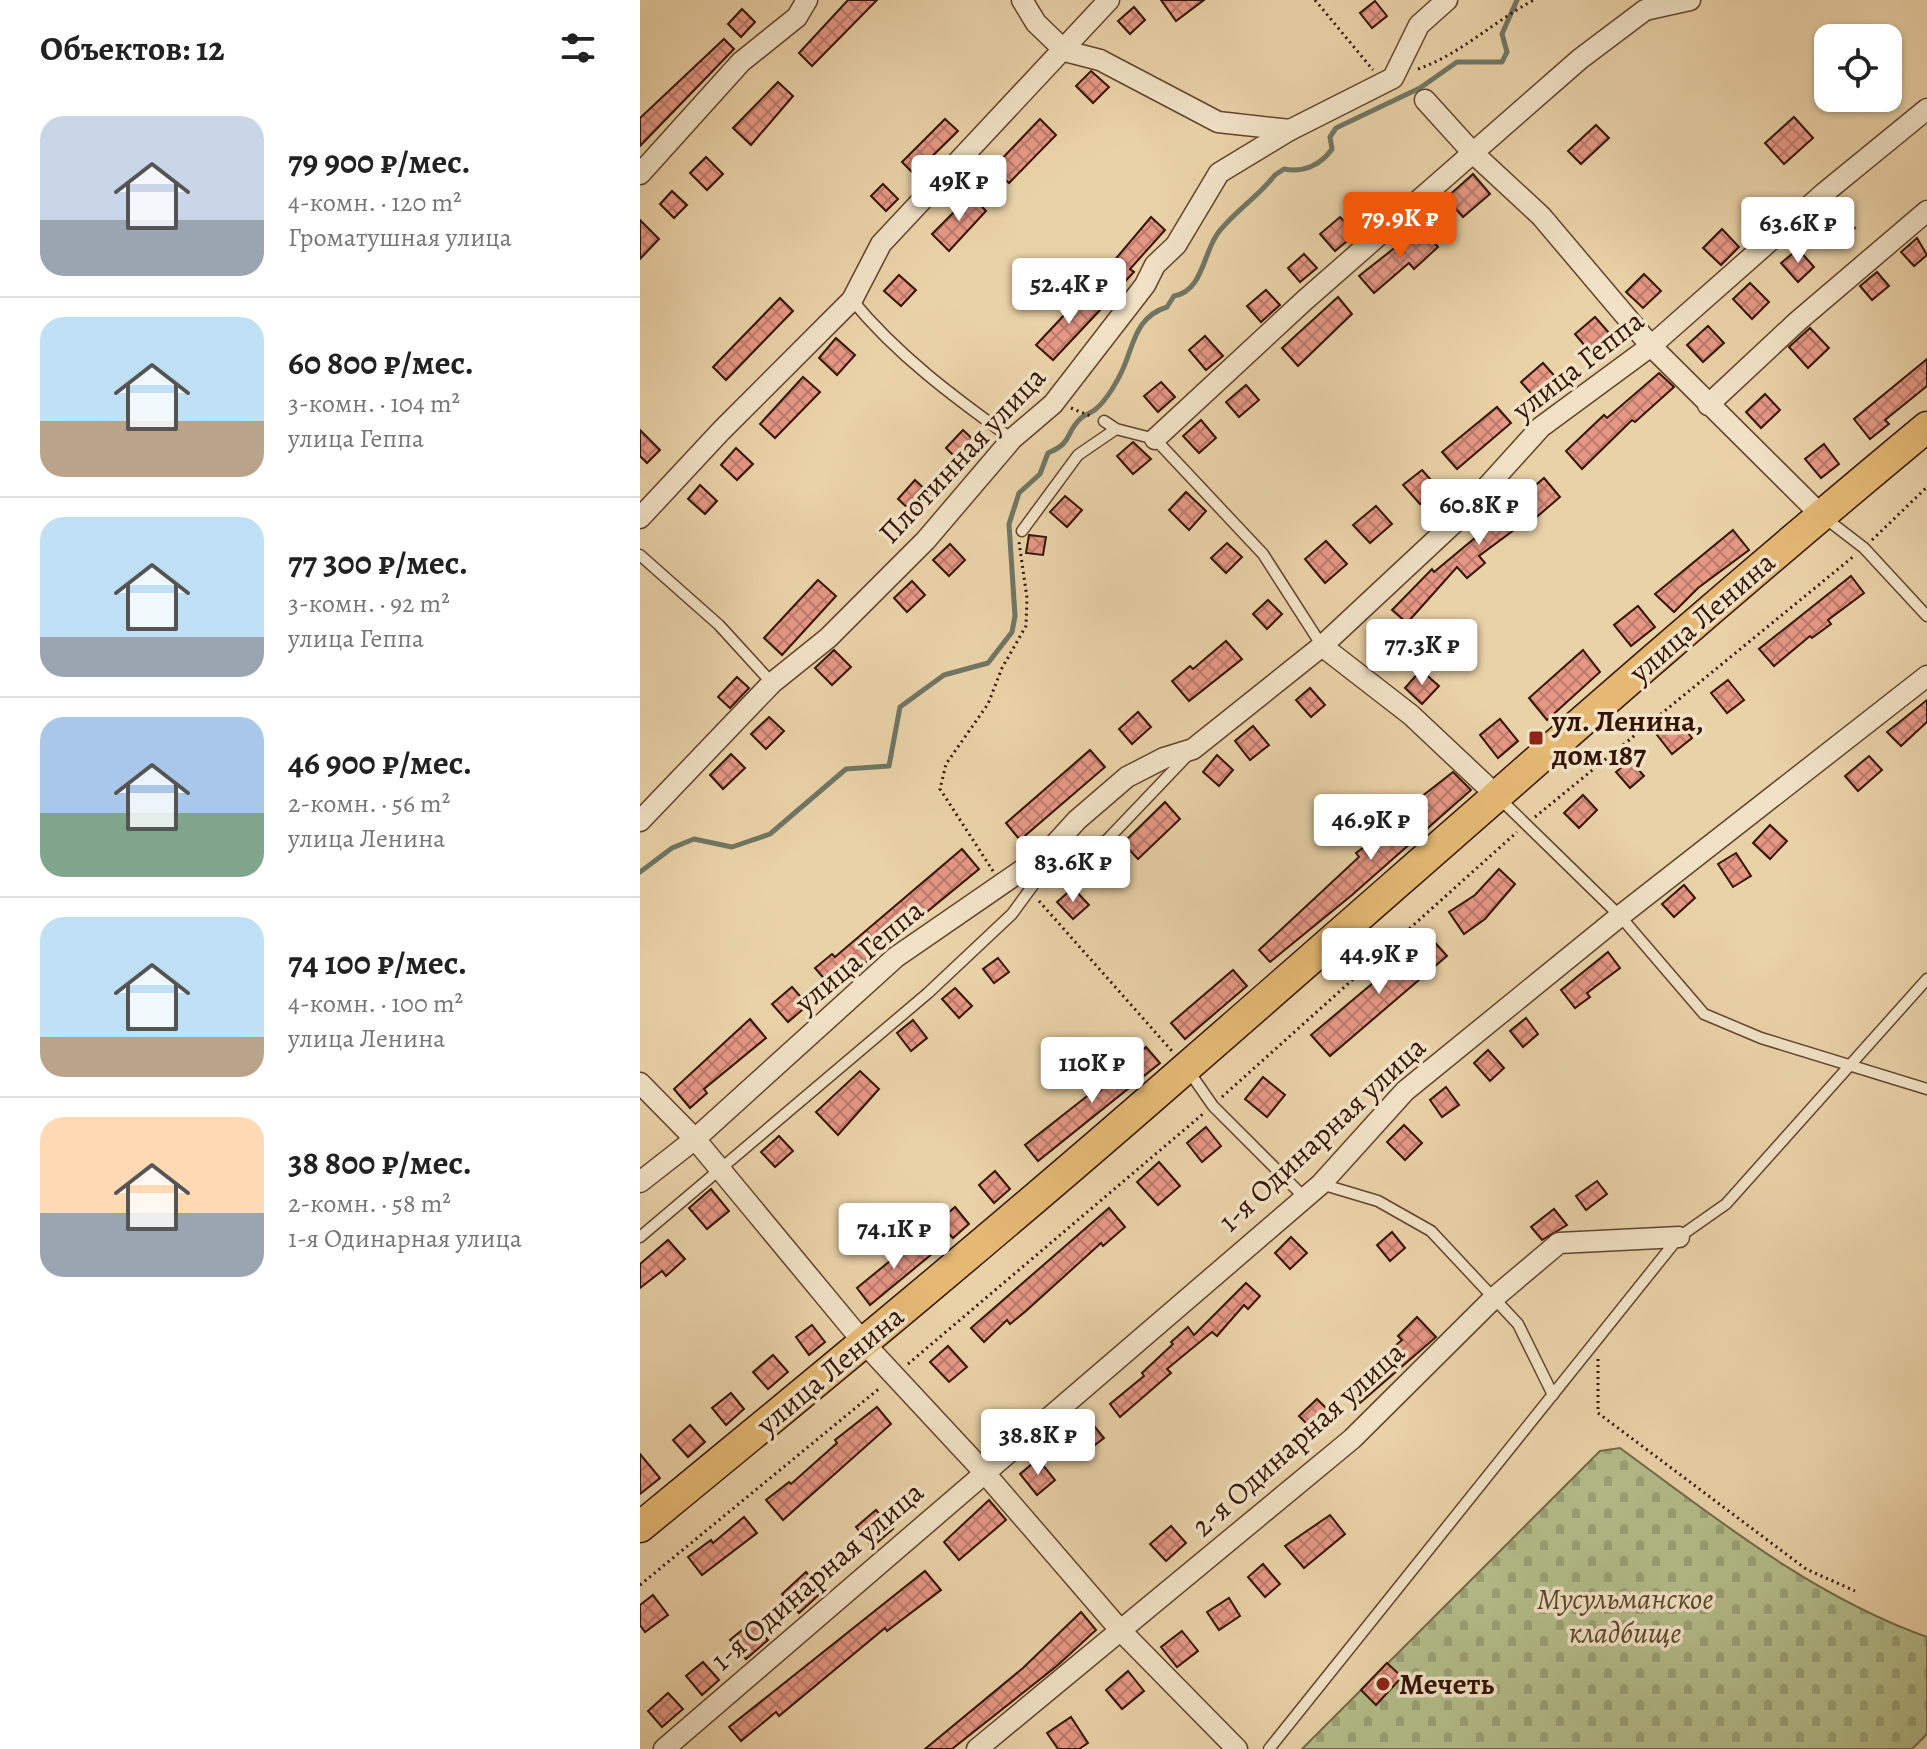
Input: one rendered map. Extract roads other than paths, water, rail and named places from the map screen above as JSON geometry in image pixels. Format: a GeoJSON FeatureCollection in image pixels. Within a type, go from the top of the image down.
{"type":"FeatureCollection","features":[{"type":"Feature","properties":{"kind":"main road","name":"улица Ленина"},"geometry":{"type":"LineString","coordinates":[[640,1527],[864,1343],[1187,1068],[1496,795],[1927,427]]}},
{"type":"Feature","properties":{"kind":"street"},"geometry":{"type":"LineString","coordinates":[[640,174],[741,62],[797,17],[807,0]]}},
{"type":"Feature","properties":{"kind":"street"},"geometry":{"type":"LineString","coordinates":[[1022,0],[1036,23],[1065,51],[1100,60],[1218,122],[1290,130]]}},
{"type":"Feature","properties":{"kind":"street"},"geometry":{"type":"LineString","coordinates":[[640,518],[852,300],[881,244],[1065,51],[1109,0]]}},
{"type":"Feature","properties":{"kind":"street","name":"Плотинная улица"},"geometry":{"type":"LineString","coordinates":[[640,821],[772,683],[828,638],[926,540],[1012,439],[1053,404],[1145,285],[1155,265],[1176,245],[1219,173],[1290,130],[1394,82],[1419,25],[1447,0]]}},
{"type":"Feature","properties":{"kind":"street"},"geometry":{"type":"LineString","coordinates":[[1155,439],[1305,300],[1580,59],[1645,10],[1690,0]]}},
{"type":"Feature","properties":{"kind":"street"},"geometry":{"type":"LineString","coordinates":[[1425,100],[1473,153],[1541,216],[1651,346],[1821,515]]}},
{"type":"Feature","properties":{"kind":"street","name":"улица Геппа"},"geometry":{"type":"LineString","coordinates":[[640,1182],[695,1139],[896,957],[1050,855],[1077,820],[1127,777],[1164,758],[1193,749],[1322,646],[1456,521],[1541,427],[1651,346],[1823,194],[1927,109]]}},
{"type":"Feature","properties":{"kind":"street"},"geometry":{"type":"LineString","coordinates":[[1708,405],[1798,321],[1927,211]]}},
{"type":"Feature","properties":{"kind":"street"},"geometry":{"type":"LineString","coordinates":[[1322,646],[1411,715],[1496,795]]}},
{"type":"Feature","properties":{"kind":"street","name":"1-я Одинарная улица"},"geometry":{"type":"LineString","coordinates":[[664,1749],[983,1471],[1321,1184],[1405,1091],[1620,916],[1879,717],[1927,676]]}},
{"type":"Feature","properties":{"kind":"street"},"geometry":{"type":"LineString","coordinates":[[640,1083],[695,1139],[864,1343],[983,1471],[1121,1631],[1237,1749]]}},
{"type":"Feature","properties":{"kind":"street","name":"2-я Одинарная улица"},"geometry":{"type":"LineString","coordinates":[[977,1749],[1352,1439],[1495,1297],[1559,1243],[1679,1237]]}},
{"type":"Feature","properties":{"kind":"lane"},"geometry":{"type":"LineString","coordinates":[[852,300],[876,330],[935,384],[1012,439]]}},
{"type":"Feature","properties":{"kind":"lane"},"geometry":{"type":"LineString","coordinates":[[1104,421],[1116,429],[1155,439],[1263,554],[1322,646]]}},
{"type":"Feature","properties":{"kind":"lane"},"geometry":{"type":"LineString","coordinates":[[1022,531],[1078,455],[1116,429]]}},
{"type":"Feature","properties":{"kind":"lane"},"geometry":{"type":"LineString","coordinates":[[1821,515],[1864,548],[1927,616]]}},
{"type":"Feature","properties":{"kind":"lane"},"geometry":{"type":"LineString","coordinates":[[640,555],[719,625],[772,683]]}},
{"type":"Feature","properties":{"kind":"lane"},"geometry":{"type":"LineString","coordinates":[[640,1237],[928,993],[1012,914],[1050,855],[1106,841],[1193,749]]}},
{"type":"Feature","properties":{"kind":"lane"},"geometry":{"type":"LineString","coordinates":[[1496,795],[1525,825],[1555,849],[1620,916],[1704,1014],[1761,1038],[1927,1089]]}},
{"type":"Feature","properties":{"kind":"lane"},"geometry":{"type":"LineString","coordinates":[[1269,1749],[1679,1237],[1726,1204],[1927,979]]}},
{"type":"Feature","properties":{"kind":"lane"},"geometry":{"type":"LineString","coordinates":[[1187,1068],[1213,1106],[1305,1198]]}},
{"type":"Feature","properties":{"kind":"lane"},"geometry":{"type":"LineString","coordinates":[[1321,1184],[1378,1201],[1431,1231],[1518,1324],[1553,1395]]}},
{"type":"Feature","properties":{"kind":"waterway"},"geometry":{"type":"LineString","coordinates":[[640,872],[672,848],[694,839],[732,847],[770,834],[846,769],[889,766],[900,707],[944,675],[988,663],[1012,632],[1015,616],[1009,524],[1019,493],[1040,474],[1048,453],[1062,445],[1081,418],[1108,395],[1142,325],[1167,307],[1174,296],[1191,287],[1218,233],[1275,175],[1284,169],[1298,170],[1311,166],[1328,155],[1332,149],[1330,137],[1336,128],[1420,88],[1457,62],[1502,62],[1507,52],[1502,34],[1517,0]]}},
{"type":"Feature","properties":{"kind":"place","name":"ул. Ленина, дом 187"},"geometry":{"type":"Point","coordinates":[1536,738]}},
{"type":"Feature","properties":{"kind":"place","name":"Мечеть"},"geometry":{"type":"Point","coordinates":[1383,1684]}},
{"type":"Feature","properties":{"kind":"park label","name":"Мусульманское кладбище"},"geometry":{"type":"Point","coordinates":[1625,1616]}}]}
